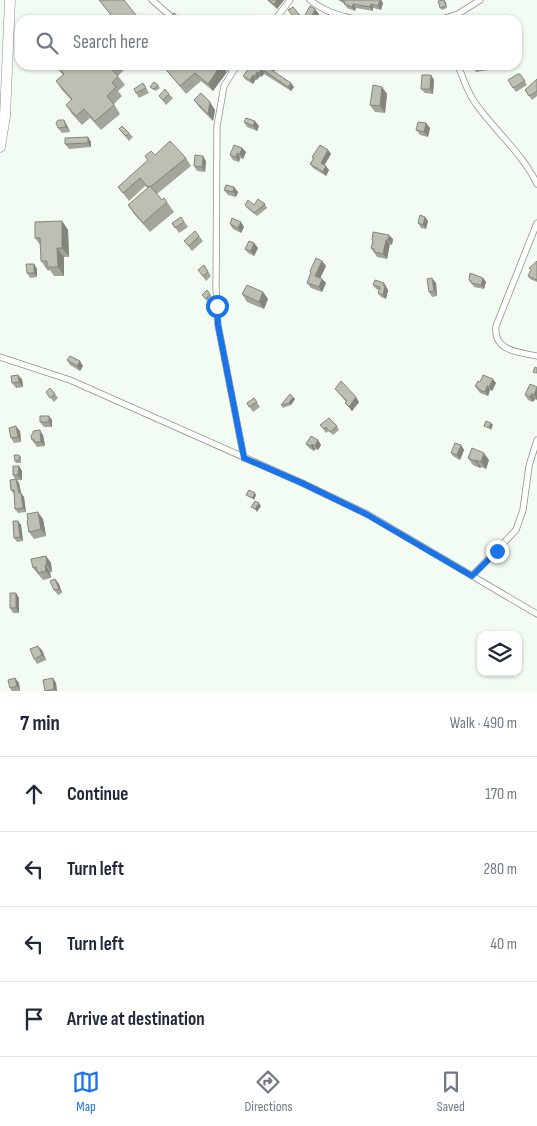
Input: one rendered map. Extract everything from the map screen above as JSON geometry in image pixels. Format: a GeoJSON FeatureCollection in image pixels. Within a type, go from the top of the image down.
{"type":"FeatureCollection","features":[{"type":"Feature","properties":{"kind":"highway"},"geometry":{"type":"LineString","coordinates":[[0,147],[6,107],[10,0]]}},
{"type":"Feature","properties":{"kind":"street"},"geometry":{"type":"LineString","coordinates":[[152,0],[169,15]]}},
{"type":"Feature","properties":{"kind":"street"},"geometry":{"type":"LineString","coordinates":[[279,15],[290,0]]}},
{"type":"Feature","properties":{"kind":"street"},"geometry":{"type":"LineString","coordinates":[[310,0],[318,7],[338,15]]}},
{"type":"Feature","properties":{"kind":"street"},"geometry":{"type":"LineString","coordinates":[[455,15],[480,0]]}},
{"type":"Feature","properties":{"kind":"street"},"geometry":{"type":"LineString","coordinates":[[460,70],[475,103],[519,156],[537,184]]}},
{"type":"Feature","properties":{"kind":"street"},"geometry":{"type":"LineString","coordinates":[[233,71],[224,86],[217,126],[216,288],[218,325],[244,458]]}},
{"type":"Feature","properties":{"kind":"street"},"geometry":{"type":"LineString","coordinates":[[537,223],[496,326],[495,333],[496,339],[501,345],[510,350],[537,356]]}},
{"type":"Feature","properties":{"kind":"street"},"geometry":{"type":"LineString","coordinates":[[0,357],[70,380],[302,483],[366,514],[537,614]]}},
{"type":"Feature","properties":{"kind":"street"},"geometry":{"type":"LineString","coordinates":[[472,576],[516,530],[523,510],[529,466],[537,440]]}},
{"type":"Feature","properties":{"kind":"building"},"geometry":{"type":"Polygon","coordinates":[[[99,0],[124,0],[136,15],[111,15],[99,0]]]}},
{"type":"Feature","properties":{"kind":"building"},"geometry":{"type":"Polygon","coordinates":[[[268,0],[277,0],[274,4],[268,0]]]}},
{"type":"Feature","properties":{"kind":"building"},"geometry":{"type":"Polygon","coordinates":[[[341,0],[380,0],[378,6],[371,4],[370,7],[353,4],[352,7],[344,4],[345,2],[341,0]]]}},
{"type":"Feature","properties":{"kind":"building"},"geometry":{"type":"Polygon","coordinates":[[[444,0],[446,6],[440,8],[438,1],[444,0]]]}},
{"type":"Feature","properties":{"kind":"building"},"geometry":{"type":"Polygon","coordinates":[[[310,6],[315,9],[312,15],[305,15],[310,6]]]}},
{"type":"Feature","properties":{"kind":"building"},"geometry":{"type":"Polygon","coordinates":[[[293,7],[300,15],[292,15],[288,10],[293,7]]]}},
{"type":"Feature","properties":{"kind":"building"},"geometry":{"type":"Polygon","coordinates":[[[60,70],[112,70],[118,76],[112,83],[116,87],[107,96],[114,105],[95,121],[84,109],[76,116],[66,105],[72,99],[56,81],[64,74],[60,70]]]}},
{"type":"Feature","properties":{"kind":"building"},"geometry":{"type":"Polygon","coordinates":[[[166,70],[218,70],[208,84],[195,73],[180,86],[166,70]]]}},
{"type":"Feature","properties":{"kind":"building"},"geometry":{"type":"Polygon","coordinates":[[[247,70],[261,70],[259,73],[257,72],[255,76],[253,75],[250,80],[243,76],[247,70]]]}},
{"type":"Feature","properties":{"kind":"building"},"geometry":{"type":"Polygon","coordinates":[[[263,70],[272,70],[291,83],[288,87],[263,70]]]}},
{"type":"Feature","properties":{"kind":"building"},"geometry":{"type":"Polygon","coordinates":[[[518,74],[525,81],[513,88],[508,80],[518,74]]]}},
{"type":"Feature","properties":{"kind":"building"},"geometry":{"type":"Polygon","coordinates":[[[422,75],[431,75],[430,89],[421,89],[422,75]]]}},
{"type":"Feature","properties":{"kind":"building"},"geometry":{"type":"Polygon","coordinates":[[[537,79],[537,91],[529,96],[525,90],[537,79]]]}},
{"type":"Feature","properties":{"kind":"building"},"geometry":{"type":"Polygon","coordinates":[[[154,82],[158,85],[154,89],[150,87],[154,82]]]}},
{"type":"Feature","properties":{"kind":"building"},"geometry":{"type":"Polygon","coordinates":[[[143,83],[146,88],[136,93],[134,89],[143,83]]]}},
{"type":"Feature","properties":{"kind":"building"},"geometry":{"type":"Polygon","coordinates":[[[373,85],[382,87],[380,106],[370,105],[373,85]]]}},
{"type":"Feature","properties":{"kind":"building"},"geometry":{"type":"Polygon","coordinates":[[[165,89],[169,94],[163,100],[159,96],[165,89]]]}},
{"type":"Feature","properties":{"kind":"building"},"geometry":{"type":"Polygon","coordinates":[[[201,93],[210,102],[208,114],[194,100],[201,93]]]}},
{"type":"Feature","properties":{"kind":"building"},"geometry":{"type":"Polygon","coordinates":[[[246,118],[255,121],[253,126],[244,122],[246,118]]]}},
{"type":"Feature","properties":{"kind":"building"},"geometry":{"type":"Polygon","coordinates":[[[58,120],[64,120],[66,127],[58,128],[56,123],[58,120]]]}},
{"type":"Feature","properties":{"kind":"building"},"geometry":{"type":"Polygon","coordinates":[[[418,122],[426,123],[424,132],[416,130],[418,122]]]}},
{"type":"Feature","properties":{"kind":"building"},"geometry":{"type":"Polygon","coordinates":[[[122,126],[129,133],[126,136],[119,129],[122,126]]]}},
{"type":"Feature","properties":{"kind":"building"},"geometry":{"type":"Polygon","coordinates":[[[88,137],[88,143],[65,144],[65,138],[88,137]]]}},
{"type":"Feature","properties":{"kind":"building"},"geometry":{"type":"Polygon","coordinates":[[[170,141],[186,158],[150,187],[140,178],[123,193],[118,187],[148,160],[145,156],[151,151],[155,155],[170,141]]]}},
{"type":"Feature","properties":{"kind":"building"},"geometry":{"type":"Polygon","coordinates":[[[234,145],[242,148],[240,154],[237,153],[236,157],[230,155],[234,145]]]}},
{"type":"Feature","properties":{"kind":"building"},"geometry":{"type":"Polygon","coordinates":[[[320,145],[328,150],[321,163],[326,166],[323,172],[310,164],[320,145]]]}},
{"type":"Feature","properties":{"kind":"building"},"geometry":{"type":"Polygon","coordinates":[[[195,155],[203,156],[202,167],[194,166],[195,155]]]}},
{"type":"Feature","properties":{"kind":"building"},"geometry":{"type":"Polygon","coordinates":[[[226,185],[234,187],[233,192],[224,190],[226,185]]]}},
{"type":"Feature","properties":{"kind":"building"},"geometry":{"type":"Polygon","coordinates":[[[150,186],[162,200],[164,198],[167,202],[143,223],[128,205],[150,186]]]}},
{"type":"Feature","properties":{"kind":"building"},"geometry":{"type":"Polygon","coordinates":[[[258,199],[265,204],[254,213],[245,205],[248,200],[254,205],[258,199]]]}},
{"type":"Feature","properties":{"kind":"building"},"geometry":{"type":"Polygon","coordinates":[[[420,215],[425,217],[423,225],[418,223],[420,215]]]}},
{"type":"Feature","properties":{"kind":"building"},"geometry":{"type":"Polygon","coordinates":[[[181,217],[184,222],[175,228],[172,223],[181,217]]]}},
{"type":"Feature","properties":{"kind":"building"},"geometry":{"type":"Polygon","coordinates":[[[232,218],[241,222],[238,228],[230,224],[232,218]]]}},
{"type":"Feature","properties":{"kind":"building"},"geometry":{"type":"Polygon","coordinates":[[[62,221],[62,248],[57,248],[58,267],[47,267],[47,261],[41,261],[40,238],[35,238],[35,222],[62,221]]]}},
{"type":"Feature","properties":{"kind":"building"},"geometry":{"type":"Polygon","coordinates":[[[195,231],[199,236],[189,246],[184,241],[195,231]]]}},
{"type":"Feature","properties":{"kind":"building"},"geometry":{"type":"Polygon","coordinates":[[[373,232],[389,235],[383,254],[374,252],[374,249],[371,248],[373,232]]]}},
{"type":"Feature","properties":{"kind":"building"},"geometry":{"type":"Polygon","coordinates":[[[249,241],[254,243],[251,251],[245,249],[249,241]]]}},
{"type":"Feature","properties":{"kind":"building"},"geometry":{"type":"Polygon","coordinates":[[[316,258],[322,261],[315,276],[322,279],[319,287],[307,283],[316,258]]]}},
{"type":"Feature","properties":{"kind":"building"},"geometry":{"type":"Polygon","coordinates":[[[537,261],[537,280],[528,276],[531,270],[529,268],[537,261]]]}},
{"type":"Feature","properties":{"kind":"building"},"geometry":{"type":"Polygon","coordinates":[[[26,264],[34,264],[34,273],[27,273],[26,264]]]}},
{"type":"Feature","properties":{"kind":"building"},"geometry":{"type":"Polygon","coordinates":[[[204,265],[208,272],[203,276],[198,270],[204,265]]]}},
{"type":"Feature","properties":{"kind":"building"},"geometry":{"type":"Polygon","coordinates":[[[470,273],[483,278],[481,285],[471,283],[469,280],[470,273]]]}},
{"type":"Feature","properties":{"kind":"building"},"geometry":{"type":"Polygon","coordinates":[[[432,278],[434,291],[429,292],[427,279],[432,278]]]}},
{"type":"Feature","properties":{"kind":"building"},"geometry":{"type":"Polygon","coordinates":[[[375,280],[384,283],[383,295],[378,293],[380,287],[373,285],[375,280]]]}},
{"type":"Feature","properties":{"kind":"building"},"geometry":{"type":"Polygon","coordinates":[[[247,285],[263,292],[259,302],[242,294],[247,285]]]}},
{"type":"Feature","properties":{"kind":"building"},"geometry":{"type":"Polygon","coordinates":[[[207,290],[210,294],[206,299],[202,295],[207,290]]]}},
{"type":"Feature","properties":{"kind":"building"},"geometry":{"type":"Polygon","coordinates":[[[70,356],[80,361],[77,366],[67,360],[70,356]]]}},
{"type":"Feature","properties":{"kind":"building"},"geometry":{"type":"Polygon","coordinates":[[[535,367],[537,368],[537,373],[533,372],[535,367]]]}},
{"type":"Feature","properties":{"kind":"building"},"geometry":{"type":"Polygon","coordinates":[[[18,375],[19,382],[12,383],[11,376],[18,375]]]}},
{"type":"Feature","properties":{"kind":"building"},"geometry":{"type":"Polygon","coordinates":[[[483,375],[493,379],[485,392],[475,386],[478,381],[480,382],[483,375]]]}},
{"type":"Feature","properties":{"kind":"building"},"geometry":{"type":"Polygon","coordinates":[[[341,381],[356,397],[349,407],[345,403],[347,401],[335,389],[341,381]]]}},
{"type":"Feature","properties":{"kind":"building"},"geometry":{"type":"Polygon","coordinates":[[[530,384],[537,387],[534,395],[531,394],[530,397],[525,395],[530,384]]]}},
{"type":"Feature","properties":{"kind":"building"},"geometry":{"type":"Polygon","coordinates":[[[50,388],[55,394],[50,398],[46,392],[50,388]]]}},
{"type":"Feature","properties":{"kind":"building"},"geometry":{"type":"Polygon","coordinates":[[[290,394],[293,397],[289,403],[281,405],[290,394]]]}},
{"type":"Feature","properties":{"kind":"building"},"geometry":{"type":"Polygon","coordinates":[[[254,398],[257,402],[249,407],[247,403],[254,398]]]}},
{"type":"Feature","properties":{"kind":"building"},"geometry":{"type":"Polygon","coordinates":[[[40,416],[49,416],[49,422],[40,422],[40,416]]]}},
{"type":"Feature","properties":{"kind":"building"},"geometry":{"type":"Polygon","coordinates":[[[329,418],[337,426],[330,432],[326,427],[324,429],[320,425],[329,418]]]}},
{"type":"Feature","properties":{"kind":"building"},"geometry":{"type":"Polygon","coordinates":[[[486,421],[491,423],[489,428],[484,426],[486,421]]]}},
{"type":"Feature","properties":{"kind":"building"},"geometry":{"type":"Polygon","coordinates":[[[16,426],[18,437],[11,438],[9,428],[16,426]]]}},
{"type":"Feature","properties":{"kind":"building"},"geometry":{"type":"Polygon","coordinates":[[[40,430],[41,442],[34,442],[31,435],[33,431],[40,430]]]}},
{"type":"Feature","properties":{"kind":"building"},"geometry":{"type":"Polygon","coordinates":[[[311,436],[318,440],[315,446],[306,444],[311,436]]]}},
{"type":"Feature","properties":{"kind":"building"},"geometry":{"type":"Polygon","coordinates":[[[455,443],[461,445],[457,455],[451,453],[455,443]]]}},
{"type":"Feature","properties":{"kind":"building"},"geometry":{"type":"Polygon","coordinates":[[[472,448],[484,453],[481,462],[468,458],[472,448]]]}},
{"type":"Feature","properties":{"kind":"building"},"geometry":{"type":"Polygon","coordinates":[[[14,455],[19,455],[19,460],[15,461],[14,455]]]}},
{"type":"Feature","properties":{"kind":"building"},"geometry":{"type":"Polygon","coordinates":[[[13,466],[19,466],[18,475],[13,475],[13,466]]]}},
{"type":"Feature","properties":{"kind":"building"},"geometry":{"type":"Polygon","coordinates":[[[16,479],[19,493],[21,493],[23,508],[15,509],[14,490],[11,490],[10,480],[16,479]]]}},
{"type":"Feature","properties":{"kind":"building"},"geometry":{"type":"Polygon","coordinates":[[[249,490],[255,493],[252,498],[246,495],[249,490]]]}},
{"type":"Feature","properties":{"kind":"building"},"geometry":{"type":"Polygon","coordinates":[[[255,501],[259,503],[255,509],[251,507],[255,501]]]}},
{"type":"Feature","properties":{"kind":"building"},"geometry":{"type":"Polygon","coordinates":[[[38,512],[41,529],[29,532],[27,514],[38,512]]]}},
{"type":"Feature","properties":{"kind":"building"},"geometry":{"type":"Polygon","coordinates":[[[13,521],[18,521],[20,537],[14,538],[13,521]]]}},
{"type":"Feature","properties":{"kind":"building"},"geometry":{"type":"Polygon","coordinates":[[[46,556],[46,571],[38,573],[36,567],[33,568],[31,559],[46,556]]]}},
{"type":"Feature","properties":{"kind":"building"},"geometry":{"type":"Polygon","coordinates":[[[55,579],[59,589],[54,590],[50,581],[55,579]]]}},
{"type":"Feature","properties":{"kind":"building"},"geometry":{"type":"Polygon","coordinates":[[[10,593],[16,593],[16,608],[10,608],[10,593]]]}},
{"type":"Feature","properties":{"kind":"building"},"geometry":{"type":"Polygon","coordinates":[[[38,646],[42,655],[34,659],[30,649],[38,646]]]}},
{"type":"Feature","properties":{"kind":"building"},"geometry":{"type":"Polygon","coordinates":[[[15,678],[17,686],[10,688],[8,680],[15,678]]]}},
{"type":"Feature","properties":{"kind":"building"},"geometry":{"type":"Polygon","coordinates":[[[53,678],[54,689],[45,691],[43,680],[53,678]]]}},
{"type":"Feature","properties":{"kind":"route"},"geometry":{"type":"LineString","coordinates":[[217,306],[218,325],[244,458],[366,514],[472,576],[497,551]]}}]}
